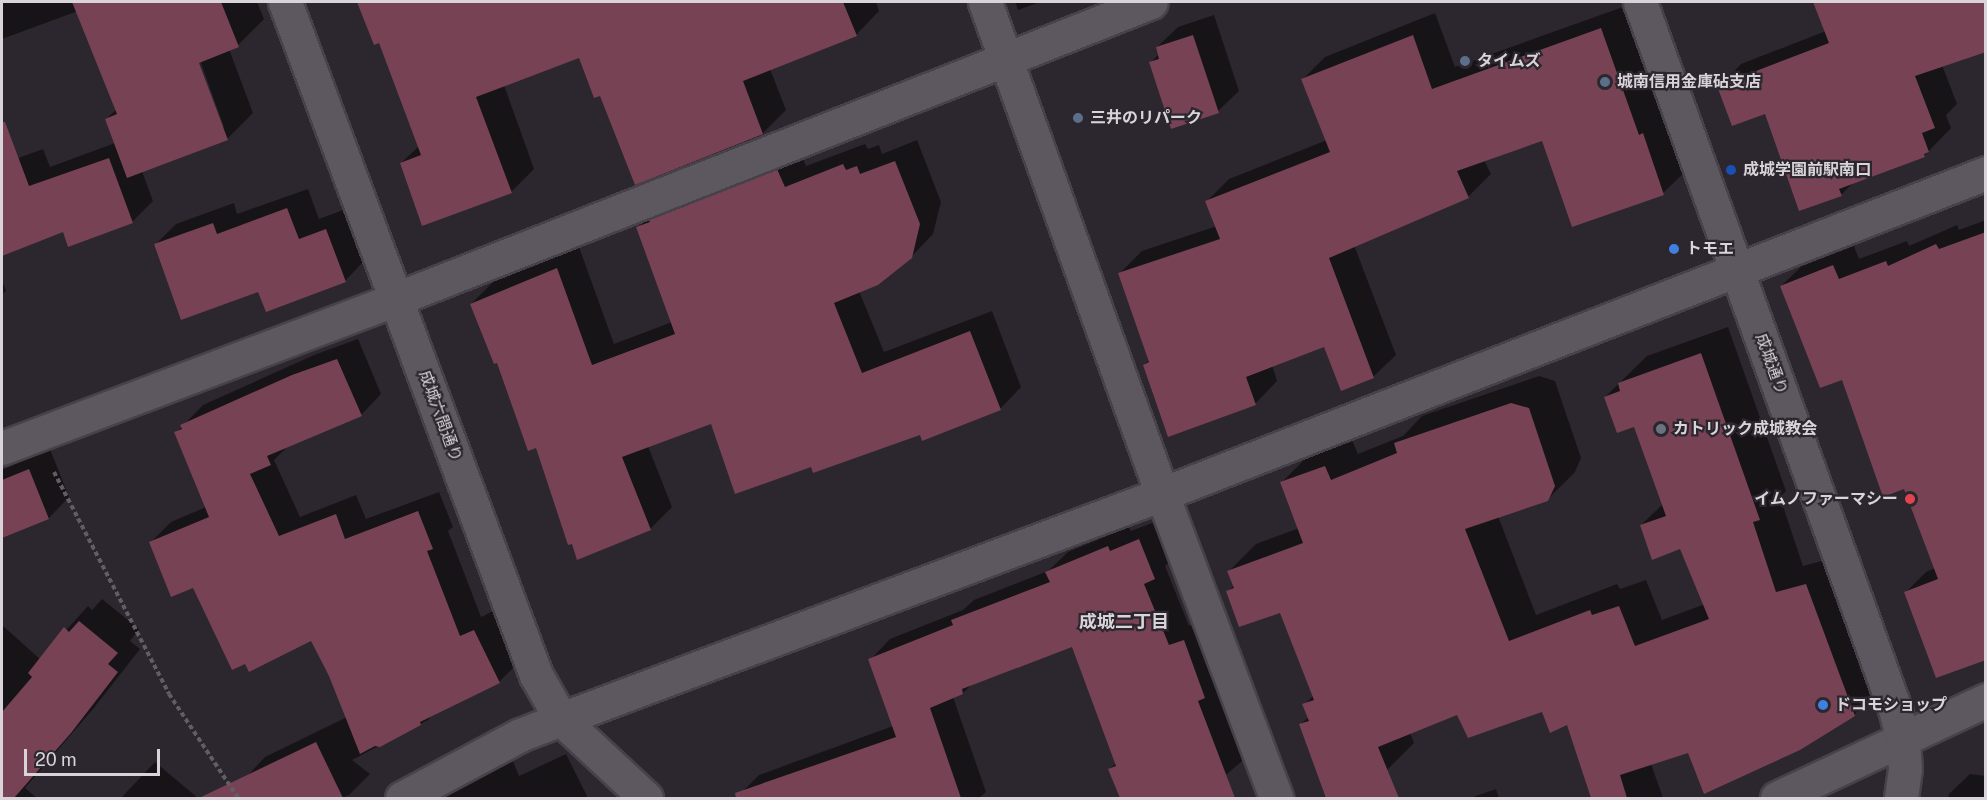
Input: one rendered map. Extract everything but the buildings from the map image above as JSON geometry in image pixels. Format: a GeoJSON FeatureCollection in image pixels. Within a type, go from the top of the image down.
{"type":"FeatureCollection","features":[{"type":"Feature","properties":{"kind":"street","name":"成城六間通り"},"geometry":{"type":"LineString","coordinates":[[285,2],[537,675],[561,719],[646,798]]}},
{"type":"Feature","properties":{"kind":"street"},"geometry":{"type":"LineString","coordinates":[[985,2],[1162,494],[1276,798]]}},
{"type":"Feature","properties":{"kind":"street"},"geometry":{"type":"LineString","coordinates":[[2,447],[396,299],[1151,2]]}},
{"type":"Feature","properties":{"kind":"street","name":"成城通り"},"geometry":{"type":"LineString","coordinates":[[1640,2],[1891,698],[1904,741],[1905,769],[1901,798]]}},
{"type":"Feature","properties":{"kind":"street"},"geometry":{"type":"LineString","coordinates":[[402,798],[520,735],[1162,494],[1737,272],[1986,173]]}},
{"type":"Feature","properties":{"kind":"street"},"geometry":{"type":"LineString","coordinates":[[1777,798],[1904,741],[1986,700]]}},
{"type":"Feature","properties":{"kind":"path"},"geometry":{"type":"LineString","coordinates":[[34,434],[169,693],[238,798]]}},
{"type":"Feature","properties":{"kind":"place","name":"タイムズ"},"geometry":{"type":"Point","coordinates":[1465,61]}},
{"type":"Feature","properties":{"kind":"place","name":"城南信用金庫砧支店"},"geometry":{"type":"Point","coordinates":[1605,82]}},
{"type":"Feature","properties":{"kind":"place","name":"三井のリパーク"},"geometry":{"type":"Point","coordinates":[1078,118]}},
{"type":"Feature","properties":{"kind":"place","name":"成城学園前駅南口"},"geometry":{"type":"Point","coordinates":[1731,170]}},
{"type":"Feature","properties":{"kind":"place","name":"トモエ"},"geometry":{"type":"Point","coordinates":[1674,249]}},
{"type":"Feature","properties":{"kind":"place","name":"カトリック成城教会"},"geometry":{"type":"Point","coordinates":[1661,429]}},
{"type":"Feature","properties":{"kind":"place","name":"イムノファーマシー"},"geometry":{"type":"Point","coordinates":[1910,499]}},
{"type":"Feature","properties":{"kind":"place","name":"ドコモショップ"},"geometry":{"type":"Point","coordinates":[1823,705]}},
{"type":"Feature","properties":{"kind":"district","name":"成城二丁目"},"geometry":{"type":"Point","coordinates":[1124,622]}}]}
